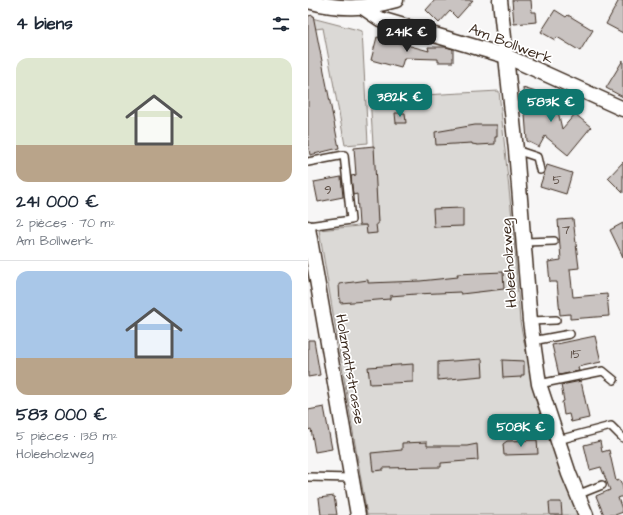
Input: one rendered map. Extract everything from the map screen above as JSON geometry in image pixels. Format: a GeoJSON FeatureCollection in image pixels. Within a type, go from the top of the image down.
{"type":"FeatureCollection","features":[{"type":"Feature","properties":{"kind":"street"},"geometry":{"type":"LineString","coordinates":[[316,1],[341,8],[364,8],[396,0]]}},
{"type":"Feature","properties":{"kind":"street","name":"Holeeholzweg"},"geometry":{"type":"LineString","coordinates":[[500,0],[525,242],[532,341],[539,384],[586,515]]}},
{"type":"Feature","properties":{"kind":"street","name":"Am Bollwerk"},"geometry":{"type":"LineString","coordinates":[[364,8],[380,19],[506,56],[623,109]]}},
{"type":"Feature","properties":{"kind":"street","name":"Holzmattstrasse"},"geometry":{"type":"LineString","coordinates":[[308,229],[358,515]]}},
{"type":"Feature","properties":{"kind":"lane"},"geometry":{"type":"LineString","coordinates":[[516,150],[537,156],[540,170]]}},
{"type":"Feature","properties":{"kind":"lane"},"geometry":{"type":"LineString","coordinates":[[308,162],[344,155],[351,220],[308,229]]}},
{"type":"Feature","properties":{"kind":"lane"},"geometry":{"type":"LineString","coordinates":[[525,242],[554,241]]}},
{"type":"Feature","properties":{"kind":"lane"},"geometry":{"type":"LineString","coordinates":[[530,321],[556,320]]}},
{"type":"Feature","properties":{"kind":"lane"},"geometry":{"type":"LineString","coordinates":[[532,341],[570,334]]}},
{"type":"Feature","properties":{"kind":"lane"},"geometry":{"type":"LineString","coordinates":[[539,384],[603,371],[614,380]]}},
{"type":"Feature","properties":{"kind":"lane"},"geometry":{"type":"LineString","coordinates":[[558,440],[611,426],[623,438]]}},
{"type":"Feature","properties":{"kind":"lane"},"geometry":{"type":"LineString","coordinates":[[308,477],[352,478]]}},
{"type":"Feature","properties":{"kind":"lane"},"geometry":{"type":"LineString","coordinates":[[578,494],[602,485]]}},
{"type":"Feature","properties":{"kind":"shaded area"},"geometry":{"type":"Polygon","coordinates":[[[308,17],[362,31],[368,143],[345,145],[323,28],[308,30],[308,17]]]}},
{"type":"Feature","properties":{"kind":"shaded area"},"geometry":{"type":"Polygon","coordinates":[[[499,91],[514,238],[520,322],[537,405],[579,515],[367,515],[319,230],[378,224],[370,96],[499,91]]]}},
{"type":"Feature","properties":{"kind":"building"},"geometry":{"type":"Polygon","coordinates":[[[435,0],[473,0],[457,18],[450,11],[439,23],[426,10],[435,0]]]}},
{"type":"Feature","properties":{"kind":"building"},"geometry":{"type":"Polygon","coordinates":[[[512,0],[531,0],[532,12],[536,12],[537,22],[514,24],[512,0]]]}},
{"type":"Feature","properties":{"kind":"building"},"geometry":{"type":"Polygon","coordinates":[[[619,0],[623,0],[623,33],[606,24],[619,0]]]}},
{"type":"Feature","properties":{"kind":"building"},"geometry":{"type":"Polygon","coordinates":[[[555,10],[566,17],[568,15],[593,30],[580,51],[557,37],[555,40],[541,32],[555,10]]]}},
{"type":"Feature","properties":{"kind":"building"},"geometry":{"type":"Polygon","coordinates":[[[313,15],[339,148],[310,155],[308,144],[308,16],[313,15]]]}},
{"type":"Feature","properties":{"kind":"building"},"geometry":{"type":"Polygon","coordinates":[[[377,37],[429,51],[428,47],[446,47],[453,49],[453,62],[438,62],[438,59],[404,58],[401,68],[371,60],[377,37]]]}},
{"type":"Feature","properties":{"kind":"building"},"geometry":{"type":"Polygon","coordinates":[[[623,60],[623,97],[606,88],[623,60]]]}},
{"type":"Feature","properties":{"kind":"building"},"geometry":{"type":"Polygon","coordinates":[[[523,88],[555,98],[562,129],[575,114],[591,127],[568,155],[545,136],[539,147],[527,141],[523,88]]]}},
{"type":"Feature","properties":{"kind":"building"},"geometry":{"type":"Polygon","coordinates":[[[395,113],[405,113],[406,123],[396,123],[395,113]]]}},
{"type":"Feature","properties":{"kind":"building"},"geometry":{"type":"Polygon","coordinates":[[[475,125],[497,125],[497,137],[495,137],[495,144],[478,145],[472,143],[436,145],[435,132],[475,125]]]}},
{"type":"Feature","properties":{"kind":"building"},"geometry":{"type":"Polygon","coordinates":[[[374,146],[378,224],[376,224],[377,233],[367,234],[366,225],[359,225],[357,194],[353,195],[351,176],[356,175],[354,148],[374,146]]]}},
{"type":"Feature","properties":{"kind":"building"},"geometry":{"type":"Polygon","coordinates":[[[623,162],[623,193],[608,178],[623,162]]]}},
{"type":"Feature","properties":{"kind":"building"},"geometry":{"type":"Polygon","coordinates":[[[547,165],[572,173],[566,194],[540,186],[547,165]]]}},
{"type":"Feature","properties":{"kind":"building"},"geometry":{"type":"Polygon","coordinates":[[[341,177],[343,197],[318,202],[314,182],[341,177]]]}},
{"type":"Feature","properties":{"kind":"building"},"geometry":{"type":"Polygon","coordinates":[[[463,208],[463,226],[434,227],[433,209],[463,208]]]}},
{"type":"Feature","properties":{"kind":"building"},"geometry":{"type":"Polygon","coordinates":[[[573,219],[579,268],[570,269],[573,297],[607,294],[609,316],[570,319],[570,314],[560,315],[557,282],[550,282],[548,262],[561,260],[558,220],[573,219]]]}},
{"type":"Feature","properties":{"kind":"building"},"geometry":{"type":"Polygon","coordinates":[[[623,223],[623,257],[610,230],[623,223]]]}},
{"type":"Feature","properties":{"kind":"building"},"geometry":{"type":"Polygon","coordinates":[[[503,272],[504,289],[461,294],[460,292],[390,296],[390,299],[340,303],[339,284],[368,280],[368,283],[420,281],[458,277],[457,274],[503,272]]]}},
{"type":"Feature","properties":{"kind":"building"},"geometry":{"type":"Polygon","coordinates":[[[595,336],[601,362],[578,367],[579,371],[559,375],[552,345],[595,336]]]}},
{"type":"Feature","properties":{"kind":"building"},"geometry":{"type":"Polygon","coordinates":[[[308,340],[314,340],[320,375],[308,377],[308,340]]]}},
{"type":"Feature","properties":{"kind":"building"},"geometry":{"type":"Polygon","coordinates":[[[482,359],[483,376],[438,380],[438,362],[482,359]]]}},
{"type":"Feature","properties":{"kind":"building"},"geometry":{"type":"Polygon","coordinates":[[[502,360],[524,361],[524,375],[521,375],[521,377],[503,378],[502,360]]]}},
{"type":"Feature","properties":{"kind":"building"},"geometry":{"type":"Polygon","coordinates":[[[413,364],[413,382],[370,384],[368,367],[413,364]]]}},
{"type":"Feature","properties":{"kind":"building"},"geometry":{"type":"Polygon","coordinates":[[[581,381],[589,418],[571,422],[569,414],[564,415],[562,402],[564,401],[561,385],[581,381]]]}},
{"type":"Feature","properties":{"kind":"building"},"geometry":{"type":"Polygon","coordinates":[[[324,407],[332,449],[315,452],[311,429],[308,430],[308,410],[324,407]]]}},
{"type":"Feature","properties":{"kind":"building"},"geometry":{"type":"Polygon","coordinates":[[[537,440],[538,454],[504,455],[503,444],[507,441],[537,440]]]}},
{"type":"Feature","properties":{"kind":"building"},"geometry":{"type":"Polygon","coordinates":[[[600,441],[602,452],[609,450],[616,481],[620,480],[623,488],[623,496],[618,498],[623,512],[615,515],[604,515],[596,496],[610,490],[601,467],[590,470],[584,445],[600,441]]]}},
{"type":"Feature","properties":{"kind":"building"},"geometry":{"type":"Polygon","coordinates":[[[427,442],[427,446],[467,446],[477,444],[478,460],[441,463],[441,467],[383,468],[383,470],[373,471],[371,453],[402,450],[402,443],[427,442]]]}},
{"type":"Feature","properties":{"kind":"building"},"geometry":{"type":"Polygon","coordinates":[[[334,496],[337,515],[321,515],[319,498],[334,496]]]}},
{"type":"Feature","properties":{"kind":"building"},"geometry":{"type":"Polygon","coordinates":[[[549,502],[561,502],[562,515],[550,515],[549,502]]]}}]}
